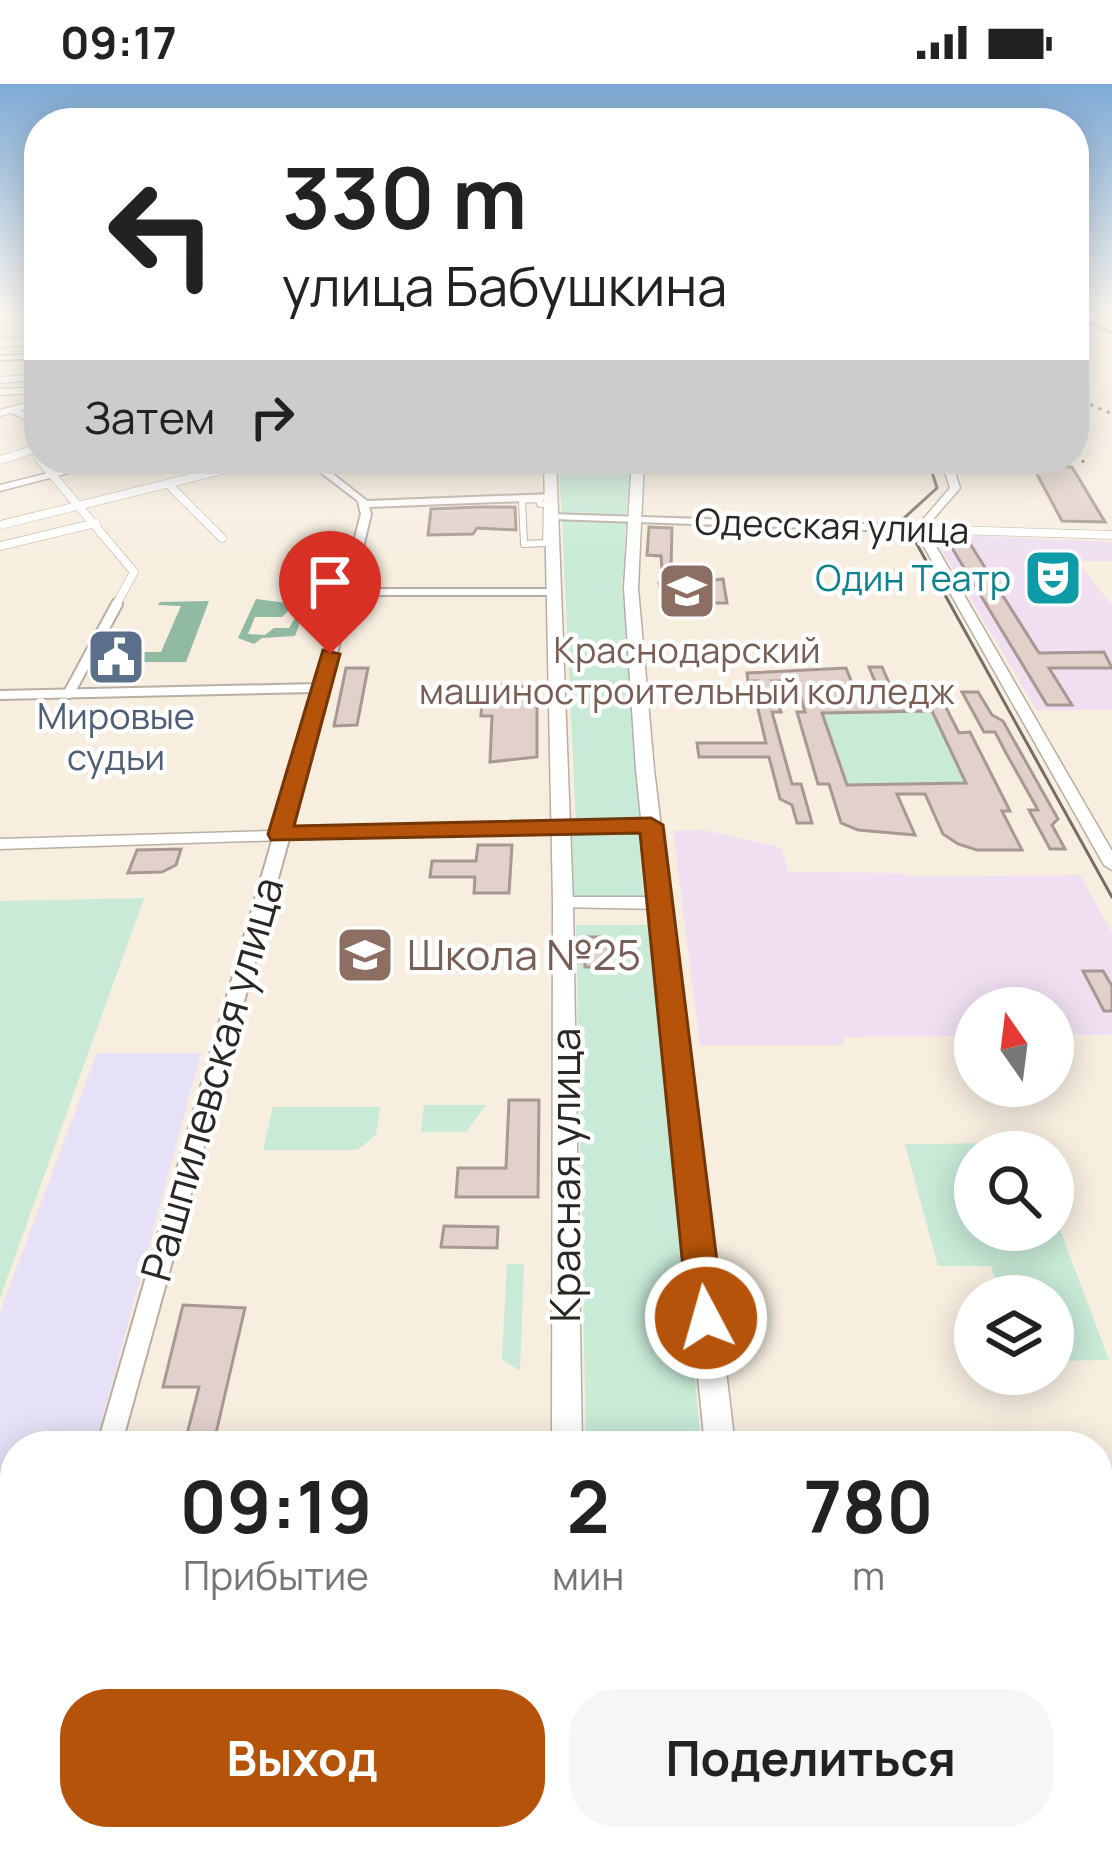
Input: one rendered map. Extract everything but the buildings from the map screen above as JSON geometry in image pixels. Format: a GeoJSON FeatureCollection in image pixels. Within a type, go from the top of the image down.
{"type":"FeatureCollection","features":[{"type":"Feature","properties":{"kind":"main road"},"geometry":{"type":"LineString","coordinates":[[0,488],[55,474]]}},
{"type":"Feature","properties":{"kind":"main road","name":"Красная улица"},"geometry":{"type":"LineString","coordinates":[[551,474],[563,904],[567,1431]]}},
{"type":"Feature","properties":{"kind":"main road"},"geometry":{"type":"LineString","coordinates":[[637,474],[631,588],[651,825],[718,1431]]}},
{"type":"Feature","properties":{"kind":"main road"},"geometry":{"type":"LineString","coordinates":[[951,474],[955,488],[923,529],[1112,863]]}},
{"type":"Feature","properties":{"kind":"main road"},"geometry":{"type":"LineString","coordinates":[[0,844],[651,825]]}},
{"type":"Feature","properties":{"kind":"main road"},"geometry":{"type":"LineString","coordinates":[[563,904],[660,903]]}},
{"type":"Feature","properties":{"kind":"street"},"geometry":{"type":"LineString","coordinates":[[0,413],[24,406]]}},
{"type":"Feature","properties":{"kind":"street"},"geometry":{"type":"LineString","coordinates":[[12,410],[24,414]]}},
{"type":"Feature","properties":{"kind":"street"},"geometry":{"type":"LineString","coordinates":[[55,474],[134,572],[69,693]]}},
{"type":"Feature","properties":{"kind":"street"},"geometry":{"type":"LineString","coordinates":[[0,525],[208,474]]}},
{"type":"Feature","properties":{"kind":"street"},"geometry":{"type":"LineString","coordinates":[[327,474],[364,504],[552,497]]}},
{"type":"Feature","properties":{"kind":"street"},"geometry":{"type":"LineString","coordinates":[[168,484],[222,538]]}},
{"type":"Feature","properties":{"kind":"street"},"geometry":{"type":"LineString","coordinates":[[539,499],[540,505],[547,504],[546,543],[524,544],[521,500],[539,499]]}},
{"type":"Feature","properties":{"kind":"street","name":"Рашпилевская улица"},"geometry":{"type":"LineString","coordinates":[[113,1431],[308,745],[364,504]]}},
{"type":"Feature","properties":{"kind":"street","name":"Одесская улица"},"geometry":{"type":"LineString","coordinates":[[553,516],[1112,535]]}},
{"type":"Feature","properties":{"kind":"street"},"geometry":{"type":"LineString","coordinates":[[0,546],[96,523]]}},
{"type":"Feature","properties":{"kind":"street"},"geometry":{"type":"LineString","coordinates":[[346,592],[555,592]]}},
{"type":"Feature","properties":{"kind":"street"},"geometry":{"type":"LineString","coordinates":[[0,695],[319,688]]}},
{"type":"Feature","properties":{"kind":"shaded area"},"geometry":{"type":"Polygon","coordinates":[[[932,534],[1112,542],[1112,561],[1077,561],[1112,606],[1112,710],[1037,710],[932,534]]]}},
{"type":"Feature","properties":{"kind":"shaded area"},"geometry":{"type":"Polygon","coordinates":[[[703,830],[782,848],[788,872],[903,873],[905,877],[1080,875],[1112,933],[1112,1035],[1074,1035],[1074,987],[954,987],[954,1036],[843,1037],[843,1045],[700,1045],[673,831],[703,830]]]}},
{"type":"Feature","properties":{"kind":"shaded area"},"geometry":{"type":"Polygon","coordinates":[[[97,1053],[201,1053],[99,1431],[0,1431],[0,1312],[97,1053]]]}},
{"type":"Feature","properties":{"kind":"green space"},"geometry":{"type":"Polygon","coordinates":[[[559,474],[630,474],[626,515],[562,514],[559,474]]]}},
{"type":"Feature","properties":{"kind":"green space"},"geometry":{"type":"Polygon","coordinates":[[[562,520],[626,522],[622,588],[645,822],[576,823],[562,520]]]}},
{"type":"Feature","properties":{"kind":"green space"},"geometry":{"type":"Polygon","coordinates":[[[256,599],[295,604],[282,617],[255,617],[248,634],[289,628],[296,616],[302,617],[295,636],[262,638],[254,644],[238,638],[256,599]]]}},
{"type":"Feature","properties":{"kind":"green space"},"geometry":{"type":"Polygon","coordinates":[[[209,601],[186,662],[132,662],[137,652],[161,652],[181,606],[158,605],[160,602],[209,601]]]}},
{"type":"Feature","properties":{"kind":"green space"},"geometry":{"type":"Polygon","coordinates":[[[932,711],[966,783],[847,785],[822,713],[932,711]]]}},
{"type":"Feature","properties":{"kind":"green space"},"geometry":{"type":"Polygon","coordinates":[[[638,832],[644,897],[574,898],[572,833],[638,832]]]}},
{"type":"Feature","properties":{"kind":"green space"},"geometry":{"type":"Polygon","coordinates":[[[144,898],[0,1298],[0,901],[144,898]]]}},
{"type":"Feature","properties":{"kind":"green space"},"geometry":{"type":"Polygon","coordinates":[[[576,925],[653,925],[700,1431],[586,1431],[576,925]]]}},
{"type":"Feature","properties":{"kind":"green space"},"geometry":{"type":"Polygon","coordinates":[[[424,1105],[486,1105],[466,1132],[421,1132],[424,1105]]]}},
{"type":"Feature","properties":{"kind":"green space"},"geometry":{"type":"Polygon","coordinates":[[[273,1107],[380,1107],[376,1135],[357,1150],[263,1150],[273,1107]]]}},
{"type":"Feature","properties":{"kind":"green space"},"geometry":{"type":"Polygon","coordinates":[[[905,1144],[954,1144],[954,1251],[1068,1251],[1109,1360],[1074,1361],[1074,1275],[994,1275],[991,1266],[938,1266],[905,1144]]]}},
{"type":"Feature","properties":{"kind":"green space"},"geometry":{"type":"Polygon","coordinates":[[[507,1264],[524,1264],[520,1371],[502,1359],[507,1264]]]}},
{"type":"Feature","properties":{"kind":"tram line"},"geometry":{"type":"LineString","coordinates":[[933,474],[937,488],[903,519],[1112,897]]}},
{"type":"Feature","properties":{"kind":"railway"},"geometry":{"type":"LineString","coordinates":[[1089,404],[1112,414]]}},
{"type":"Feature","properties":{"kind":"place","name":"Один Театр"},"geometry":{"type":"Point","coordinates":[1053,578]}},
{"type":"Feature","properties":{"kind":"place","name":"Краснодарский машиностроительный колледж"},"geometry":{"type":"Point","coordinates":[687,591]}},
{"type":"Feature","properties":{"kind":"place","name":"Мировые судьи"},"geometry":{"type":"Point","coordinates":[116,657]}},
{"type":"Feature","properties":{"kind":"place","name":"Школа №25"},"geometry":{"type":"Point","coordinates":[365,955]}},
{"type":"Feature","properties":{"kind":"route"},"geometry":{"type":"LineString","coordinates":[[330,654],[280,834],[651,825],[706,1318]]}}]}
